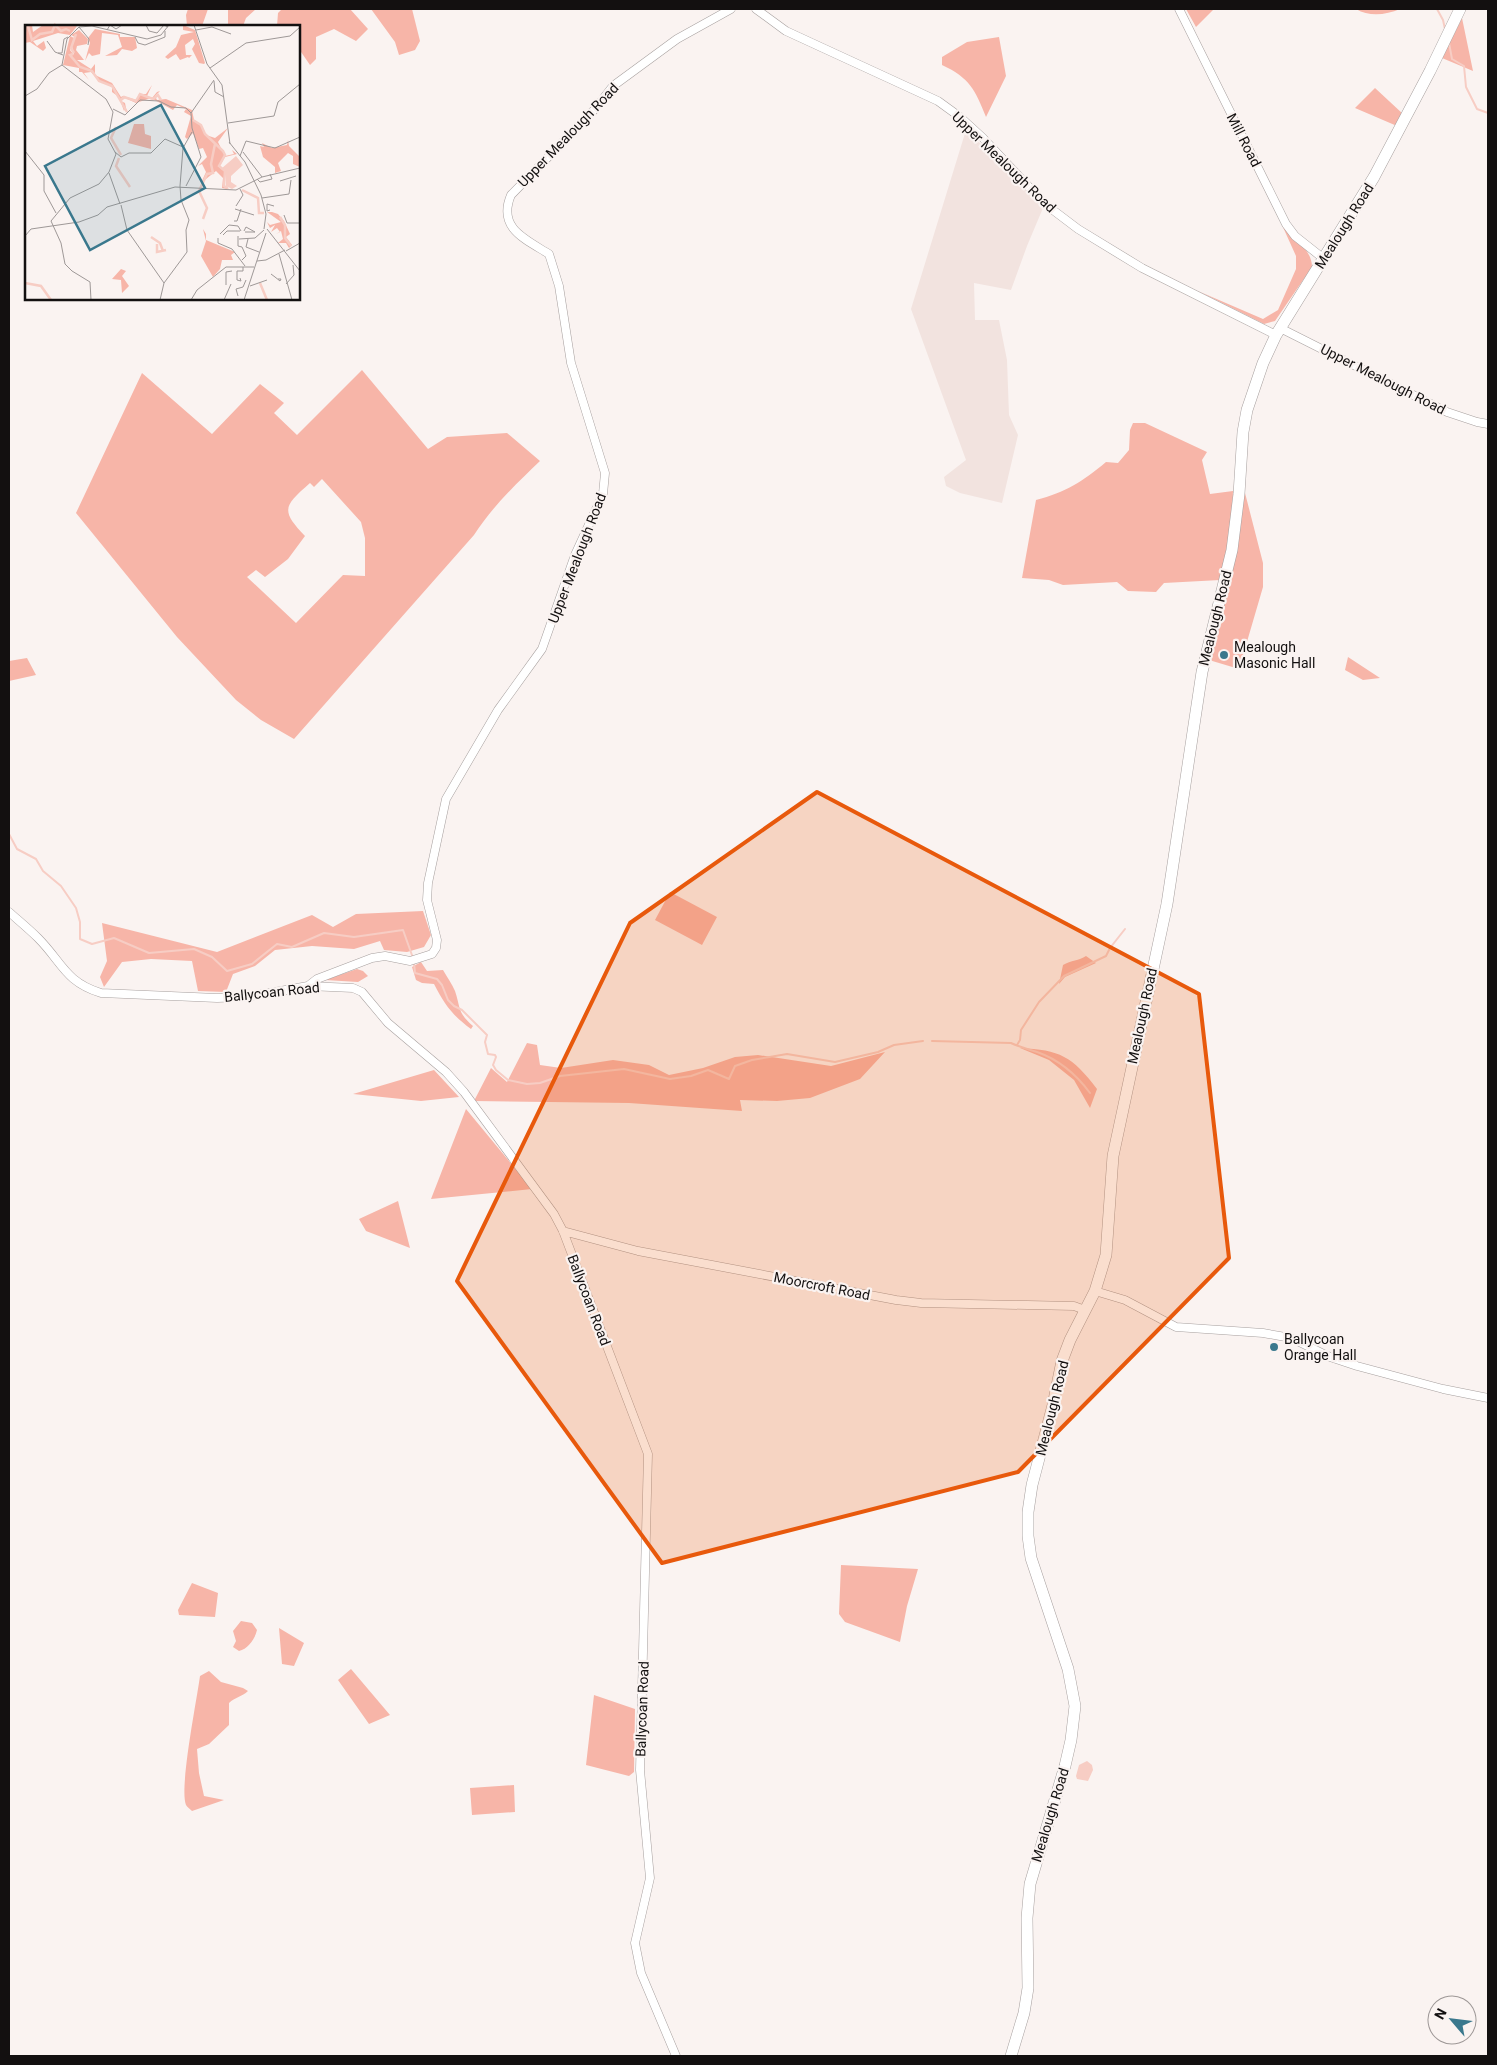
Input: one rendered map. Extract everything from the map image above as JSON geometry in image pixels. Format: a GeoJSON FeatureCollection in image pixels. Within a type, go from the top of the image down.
{"type":"FeatureCollection","features":[{"type":"Feature","properties":{"kind":"street","name":"Upper Mealough Road"},"geometry":{"type":"LineString","coordinates":[[308,986],[317,979],[372,958],[386,956],[414,961],[432,954],[436,948],[437,940],[427,900],[428,884],[446,799],[498,710],[542,649],[568,572],[583,534],[603,494],[605,473],[571,363],[558,286],[549,254],[521,237],[512,228],[507,216],[508,202],[516,189],[596,108],[613,86],[677,39],[731,9]]}},
{"type":"Feature","properties":{"kind":"street","name":"Upper Mealough Road"},"geometry":{"type":"LineString","coordinates":[[756,9],[786,31],[938,101],[960,117],[983,138],[1045,204],[1078,229],[1142,268],[1447,412],[1488,424]]}},
{"type":"Feature","properties":{"kind":"street","name":"Mill Road"},"geometry":{"type":"LineString","coordinates":[[1179,9],[1286,224],[1296,236],[1324,259]]}},
{"type":"Feature","properties":{"kind":"street","name":"Mealough Road"},"geometry":{"type":"LineString","coordinates":[[1011,2056],[1024,2013],[1028,1988],[1027,1918],[1030,1884],[1065,1766],[1075,1718],[1075,1702],[1068,1669],[1031,1558],[1028,1536],[1028,1512],[1032,1485],[1053,1405],[1062,1361],[1070,1340],[1095,1291],[1106,1256],[1113,1156],[1167,904],[1202,672],[1232,550],[1245,418],[1254,387],[1278,331],[1374,177],[1460,9]]}},
{"type":"Feature","properties":{"kind":"street","name":"Ballycoan Road"},"geometry":{"type":"LineString","coordinates":[[9,912],[38,938],[68,975],[90,990],[101,993],[216,998],[246,997],[308,986],[353,988],[362,992],[388,1023],[425,1054],[464,1092],[554,1214],[563,1231],[648,1454],[640,1784],[650,1878],[635,1943],[641,1973],[676,2056]]}},
{"type":"Feature","properties":{"kind":"street","name":"Moorcroft Road"},"geometry":{"type":"LineString","coordinates":[[563,1231],[638,1252],[896,1300],[920,1303],[1074,1306],[1085,1310]]}},
{"type":"Feature","properties":{"kind":"street"},"geometry":{"type":"LineString","coordinates":[[1095,1291],[1125,1300],[1176,1327],[1263,1333],[1291,1338],[1330,1357],[1357,1366],[1444,1389],[1488,1398]]}},
{"type":"Feature","properties":{"kind":"highlighted area"},"geometry":{"type":"Polygon","coordinates":[[[817,792],[1199,994],[1229,1258],[1018,1472],[662,1563],[457,1281],[630,923],[817,792]]]}},
{"type":"Feature","properties":{"kind":"shaded area"},"geometry":{"type":"Polygon","coordinates":[[[188,9],[208,9],[202,25],[187,25],[186,15],[188,9]]]}},
{"type":"Feature","properties":{"kind":"shaded area"},"geometry":{"type":"Polygon","coordinates":[[[228,9],[256,9],[246,18],[243,25],[228,25],[228,9]]]}},
{"type":"Feature","properties":{"kind":"shaded area"},"geometry":{"type":"Polygon","coordinates":[[[282,9],[350,9],[368,29],[356,41],[334,29],[316,37],[316,59],[310,65],[300,50],[300,25],[277,25],[278,13],[282,9]]]}},
{"type":"Feature","properties":{"kind":"shaded area"},"geometry":{"type":"Polygon","coordinates":[[[371,9],[412,9],[420,41],[415,50],[399,55],[395,42],[371,9]]]}},
{"type":"Feature","properties":{"kind":"shaded area"},"geometry":{"type":"Polygon","coordinates":[[[1186,9],[1214,9],[1196,27],[1186,9]]]}},
{"type":"Feature","properties":{"kind":"shaded area"},"geometry":{"type":"Polygon","coordinates":[[[1356,9],[1400,9],[1378,14],[1361,12],[1356,9]]]}},
{"type":"Feature","properties":{"kind":"shaded area"},"geometry":{"type":"Polygon","coordinates":[[[1462,18],[1473,71],[1442,58],[1462,18]]]}},
{"type":"Feature","properties":{"kind":"shaded area"},"geometry":{"type":"Polygon","coordinates":[[[999,37],[1006,76],[986,117],[975,92],[959,75],[942,65],[942,57],[967,42],[999,37]]]}},
{"type":"Feature","properties":{"kind":"shaded area"},"geometry":{"type":"Polygon","coordinates":[[[1375,88],[1403,114],[1397,126],[1355,108],[1375,88]]]}},
{"type":"Feature","properties":{"kind":"shaded area"},"geometry":{"type":"Polygon","coordinates":[[[966,130],[1017,178],[1043,208],[1011,290],[974,283],[975,320],[999,320],[1007,360],[1009,415],[1018,435],[1002,503],[960,493],[946,486],[944,477],[966,460],[911,309],[966,130]]]}},
{"type":"Feature","properties":{"kind":"shaded area"},"geometry":{"type":"Polygon","coordinates":[[[1282,225],[1305,249],[1309,255],[1312,267],[1275,321],[1264,324],[1198,291],[1263,319],[1278,310],[1296,269],[1296,256],[1282,225]]]}},
{"type":"Feature","properties":{"kind":"shaded area"},"geometry":{"type":"Polygon","coordinates":[[[362,370],[428,449],[447,437],[507,433],[540,461],[496,505],[474,535],[294,739],[261,720],[236,700],[177,637],[76,513],[142,373],[212,434],[260,384],[284,403],[274,413],[297,435],[362,370]],[[322,479],[314,487],[310,483],[295,497],[288,508],[292,520],[305,536],[288,559],[265,577],[256,570],[247,577],[296,623],[343,575],[365,576],[365,538],[361,522],[322,479]]]}},
{"type":"Feature","properties":{"kind":"shaded area"},"geometry":{"type":"Polygon","coordinates":[[[1133,423],[1145,423],[1207,452],[1202,460],[1210,494],[1233,491],[1232,524],[1220,580],[1164,583],[1156,592],[1128,591],[1117,582],[1063,585],[1049,580],[1022,578],[1036,500],[1073,486],[1106,462],[1118,463],[1129,450],[1130,430],[1133,423]]]}},
{"type":"Feature","properties":{"kind":"shaded area"},"geometry":{"type":"Polygon","coordinates":[[[1244,489],[1263,563],[1263,587],[1239,669],[1209,660],[1244,489]]]}},
{"type":"Feature","properties":{"kind":"shaded area"},"geometry":{"type":"Polygon","coordinates":[[[1348,657],[1380,678],[1363,680],[1345,670],[1348,657]]]}},
{"type":"Feature","properties":{"kind":"shaded area"},"geometry":{"type":"Polygon","coordinates":[[[27,658],[36,675],[9,681],[9,661],[27,658]]]}},
{"type":"Feature","properties":{"kind":"shaded area"},"geometry":{"type":"Polygon","coordinates":[[[670,892],[717,917],[702,945],[655,920],[670,892]]]}},
{"type":"Feature","properties":{"kind":"shaded area"},"geometry":{"type":"Polygon","coordinates":[[[423,911],[431,935],[424,947],[407,952],[384,950],[380,941],[354,949],[312,946],[275,950],[255,966],[233,974],[226,992],[198,991],[192,961],[151,959],[122,962],[104,987],[100,977],[107,961],[102,923],[217,952],[312,915],[333,927],[356,914],[423,911]]]}},
{"type":"Feature","properties":{"kind":"shaded area"},"geometry":{"type":"Polygon","coordinates":[[[1086,956],[1096,963],[1065,977],[1059,984],[1063,965],[1086,956]]]}},
{"type":"Feature","properties":{"kind":"shaded area"},"geometry":{"type":"Polygon","coordinates":[[[421,962],[427,971],[443,970],[455,991],[462,1014],[473,1026],[471,1029],[450,1009],[434,984],[422,983],[416,980],[412,967],[421,962]]]}},
{"type":"Feature","properties":{"kind":"shaded area"},"geometry":{"type":"Polygon","coordinates":[[[357,969],[363,971],[368,976],[358,982],[325,980],[357,969]]]}},
{"type":"Feature","properties":{"kind":"shaded area"},"geometry":{"type":"Polygon","coordinates":[[[527,1043],[537,1045],[540,1065],[561,1068],[613,1060],[649,1065],[669,1075],[703,1068],[735,1057],[758,1055],[831,1066],[885,1052],[860,1079],[810,1098],[777,1101],[740,1100],[742,1111],[629,1103],[474,1101],[491,1068],[507,1082],[527,1043]]]}},
{"type":"Feature","properties":{"kind":"shaded area"},"geometry":{"type":"Polygon","coordinates":[[[1020,1048],[1055,1053],[1072,1062],[1097,1089],[1090,1108],[1074,1080],[1049,1060],[1020,1048]]]}},
{"type":"Feature","properties":{"kind":"shaded area"},"geometry":{"type":"Polygon","coordinates":[[[434,1070],[459,1097],[421,1101],[353,1094],[434,1070]]]}},
{"type":"Feature","properties":{"kind":"shaded area"},"geometry":{"type":"Polygon","coordinates":[[[466,1109],[532,1189],[431,1199],[466,1109]]]}},
{"type":"Feature","properties":{"kind":"shaded area"},"geometry":{"type":"Polygon","coordinates":[[[398,1201],[410,1248],[366,1231],[359,1219],[398,1201]]]}},
{"type":"Feature","properties":{"kind":"shaded area"},"geometry":{"type":"Polygon","coordinates":[[[841,1565],[918,1569],[907,1606],[900,1642],[845,1622],[839,1614],[841,1565]]]}},
{"type":"Feature","properties":{"kind":"shaded area"},"geometry":{"type":"Polygon","coordinates":[[[192,1583],[218,1593],[215,1617],[179,1615],[178,1610],[192,1583]]]}},
{"type":"Feature","properties":{"kind":"shaded area"},"geometry":{"type":"Polygon","coordinates":[[[241,1621],[252,1623],[257,1630],[251,1643],[239,1651],[233,1647],[236,1641],[233,1631],[241,1621]]]}},
{"type":"Feature","properties":{"kind":"shaded area"},"geometry":{"type":"Polygon","coordinates":[[[279,1628],[304,1643],[294,1666],[282,1664],[279,1628]]]}},
{"type":"Feature","properties":{"kind":"shaded area"},"geometry":{"type":"Polygon","coordinates":[[[351,1669],[390,1715],[369,1724],[338,1680],[351,1669]]]}},
{"type":"Feature","properties":{"kind":"shaded area"},"geometry":{"type":"Polygon","coordinates":[[[209,1671],[221,1682],[248,1691],[229,1703],[229,1725],[209,1744],[197,1749],[199,1773],[204,1796],[224,1800],[192,1811],[186,1805],[184,1796],[189,1743],[200,1676],[209,1671]]]}},
{"type":"Feature","properties":{"kind":"shaded area"},"geometry":{"type":"Polygon","coordinates":[[[594,1695],[635,1709],[634,1772],[629,1776],[586,1765],[594,1695]]]}},
{"type":"Feature","properties":{"kind":"shaded area"},"geometry":{"type":"Polygon","coordinates":[[[1087,1761],[1092,1765],[1093,1770],[1088,1781],[1077,1779],[1079,1765],[1087,1761]]]}},
{"type":"Feature","properties":{"kind":"shaded area"},"geometry":{"type":"Polygon","coordinates":[[[514,1785],[515,1812],[472,1815],[470,1788],[514,1785]]]}},
{"type":"Feature","properties":{"kind":"waterway"},"geometry":{"type":"LineString","coordinates":[[1437,9],[1445,29]]}},
{"type":"Feature","properties":{"kind":"waterway"},"geometry":{"type":"LineString","coordinates":[[1449,43],[1452,59],[1464,66],[1466,87],[1477,109],[1488,113]]}},
{"type":"Feature","properties":{"kind":"waterway"},"geometry":{"type":"LineString","coordinates":[[9,834],[17,849],[36,859],[43,871],[61,886],[76,908],[80,922],[80,939],[92,944],[114,938],[149,953],[194,949],[212,957],[227,971],[252,964],[277,944],[292,947],[324,933],[354,937],[403,930],[413,958]]}},
{"type":"Feature","properties":{"kind":"waterway"},"geometry":{"type":"LineString","coordinates":[[1017,1045],[1020,1040],[1021,1030],[1039,1002],[1064,976],[1106,956],[1125,929]]}},
{"type":"Feature","properties":{"kind":"waterway"},"geometry":{"type":"LineString","coordinates":[[414,963],[415,973],[437,979],[442,985],[448,1000],[462,1010],[487,1035],[485,1042],[488,1054],[495,1055],[493,1065],[496,1070],[508,1080],[527,1084],[540,1083],[560,1076],[624,1069],[670,1079],[691,1076],[708,1070],[729,1079],[735,1066],[752,1060],[787,1054],[835,1062],[878,1052],[894,1045],[923,1041]]}},
{"type":"Feature","properties":{"kind":"waterway"},"geometry":{"type":"LineString","coordinates":[[932,1041],[1011,1043],[1045,1055],[1060,1063],[1090,1093]]}},
{"type":"Feature","properties":{"kind":"place","name":"Mealough Masonic Hall"},"geometry":{"type":"Point","coordinates":[1224,655]}},
{"type":"Feature","properties":{"kind":"place","name":"Ballycoan Orange Hall"},"geometry":{"type":"Point","coordinates":[1274,1347]}}]}
